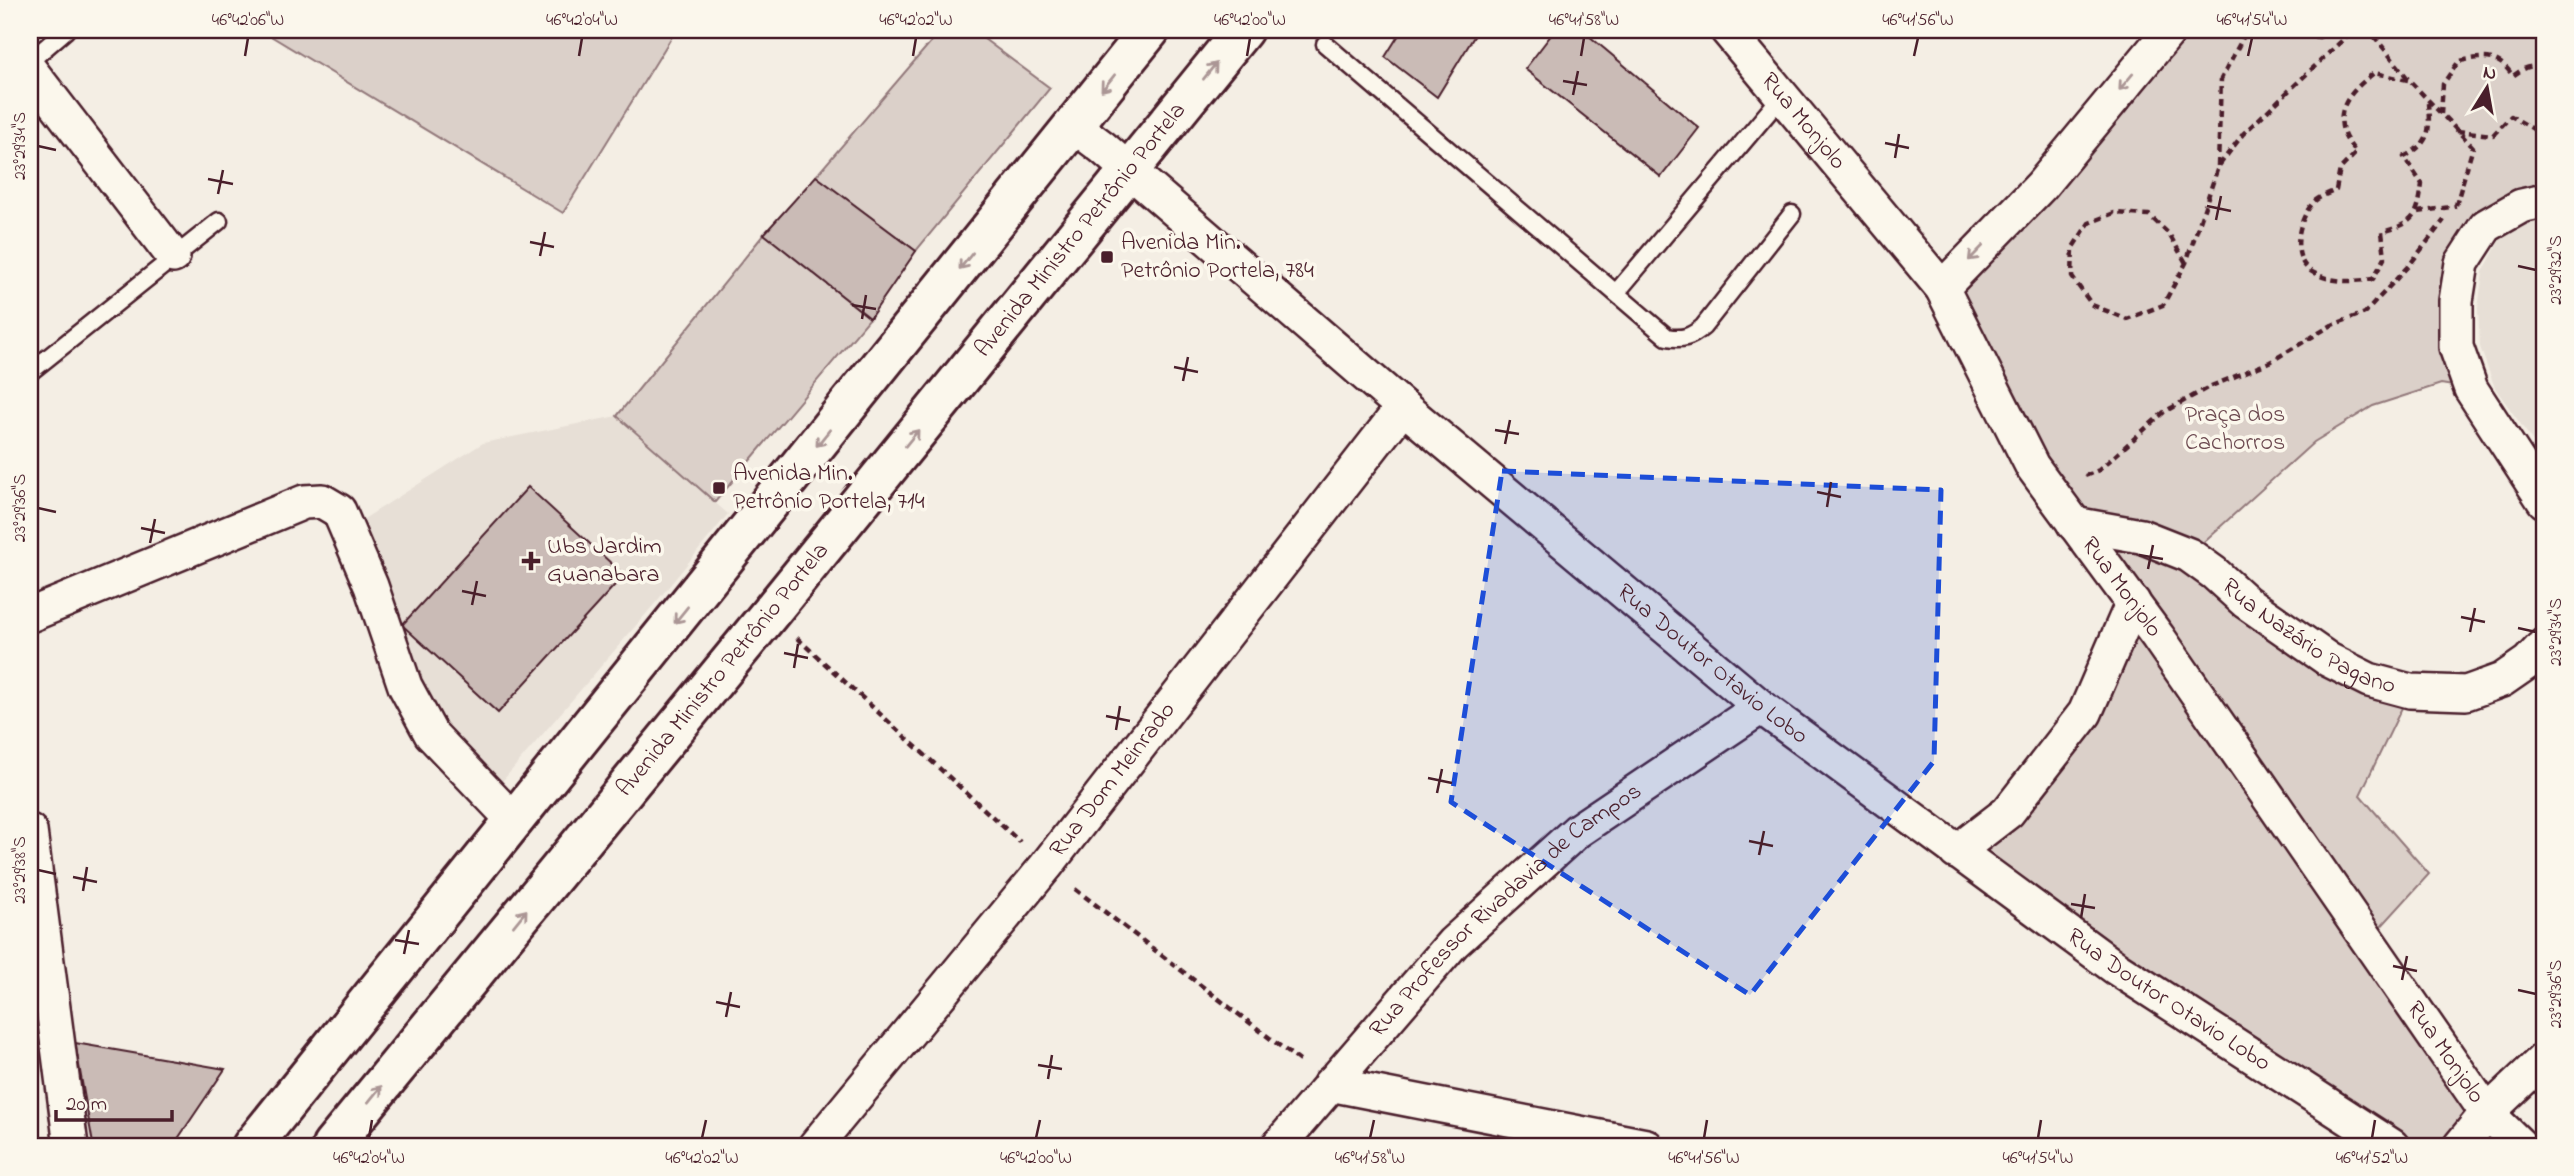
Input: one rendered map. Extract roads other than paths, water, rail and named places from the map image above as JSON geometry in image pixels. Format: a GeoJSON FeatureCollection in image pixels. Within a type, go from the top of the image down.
{"type":"FeatureCollection","features":[{"type":"Feature","properties":{"kind":"main road"},"geometry":{"type":"LineString","coordinates":[[252,1146],[1150,30]]}},
{"type":"Feature","properties":{"kind":"main road","name":"Avenida Ministro Petrônio Portela"},"geometry":{"type":"LineString","coordinates":[[332,1146],[770,613],[1243,30]]}},
{"type":"Feature","properties":{"kind":"street","name":"Rua Monjolo"},"geometry":{"type":"LineString","coordinates":[[1727,30],[1942,288],[2032,466],[2133,603],[2487,1112],[2521,1146]]}},
{"type":"Feature","properties":{"kind":"street"},"geometry":{"type":"LineString","coordinates":[[1942,288],[2041,186],[2169,30]]}},
{"type":"Feature","properties":{"kind":"street"},"geometry":{"type":"LineString","coordinates":[[30,70],[173,256]]}},
{"type":"Feature","properties":{"kind":"street","name":"Rua Doutor Otavio Lobo"},"geometry":{"type":"LineString","coordinates":[[1074,126],[1130,171],[1403,407],[1761,707],[2116,968],[2392,1146]]}},
{"type":"Feature","properties":{"kind":"street"},"geometry":{"type":"LineString","coordinates":[[2544,201],[2521,206],[2486,226],[2462,263],[2456,301],[2456,347],[2471,389],[2544,501]]}},
{"type":"Feature","properties":{"kind":"street","name":"Rua Dom Meinrado"},"geometry":{"type":"LineString","coordinates":[[815,1146],[1046,866],[1403,407]]}},
{"type":"Feature","properties":{"kind":"street"},"geometry":{"type":"LineString","coordinates":[[30,615],[304,502],[322,501],[339,511],[371,586],[405,686],[431,734],[515,822]]}},
{"type":"Feature","properties":{"kind":"street","name":"Rua Nazário Pagano"},"geometry":{"type":"LineString","coordinates":[[2074,524],[2141,536],[2189,555],[2246,602],[2329,660],[2369,680],[2410,691],[2466,694],[2502,680],[2528,662],[2544,645]]}},
{"type":"Feature","properties":{"kind":"street"},"geometry":{"type":"LineString","coordinates":[[1956,852],[2008,812],[2085,713],[2133,603]]}},
{"type":"Feature","properties":{"kind":"street","name":"Rua Professor Rivadavia de Campos"},"geometry":{"type":"LineString","coordinates":[[1278,1146],[1453,943],[1577,831],[1761,707]]}},
{"type":"Feature","properties":{"kind":"street"},"geometry":{"type":"LineString","coordinates":[[30,831],[38,954],[71,1146]]}},
{"type":"Feature","properties":{"kind":"street"},"geometry":{"type":"LineString","coordinates":[[2460,1146],[2487,1112],[2544,1059]]}},
{"type":"Feature","properties":{"kind":"street"},"geometry":{"type":"LineString","coordinates":[[1330,1084],[1647,1146]]}},
{"type":"Feature","properties":{"kind":"lane"},"geometry":{"type":"LineString","coordinates":[[30,61],[66,30]]}},
{"type":"Feature","properties":{"kind":"lane"},"geometry":{"type":"LineString","coordinates":[[1325,44],[1667,337],[1679,339],[1692,336],[1703,327],[1792,214]]}},
{"type":"Feature","properties":{"kind":"lane"},"geometry":{"type":"LineString","coordinates":[[1616,293],[1782,96]]}},
{"type":"Feature","properties":{"kind":"lane"},"geometry":{"type":"LineString","coordinates":[[30,372],[219,221]]}},
{"type":"Feature","properties":{"kind":"place","name":"Avenida Min. Petrônio Portela, 784"},"geometry":{"type":"Point","coordinates":[1107,257]}},
{"type":"Feature","properties":{"kind":"place","name":"Avenida Min. Petrônio Portela, 714"},"geometry":{"type":"Point","coordinates":[719,488]}},
{"type":"Feature","properties":{"kind":"place","name":"Ubs Jardim Guanabara"},"geometry":{"type":"Point","coordinates":[531,561]}},
{"type":"Feature","properties":{"kind":"park label","name":"Praça dos Cachorros"},"geometry":{"type":"Point","coordinates":[2235,429]}}]}
